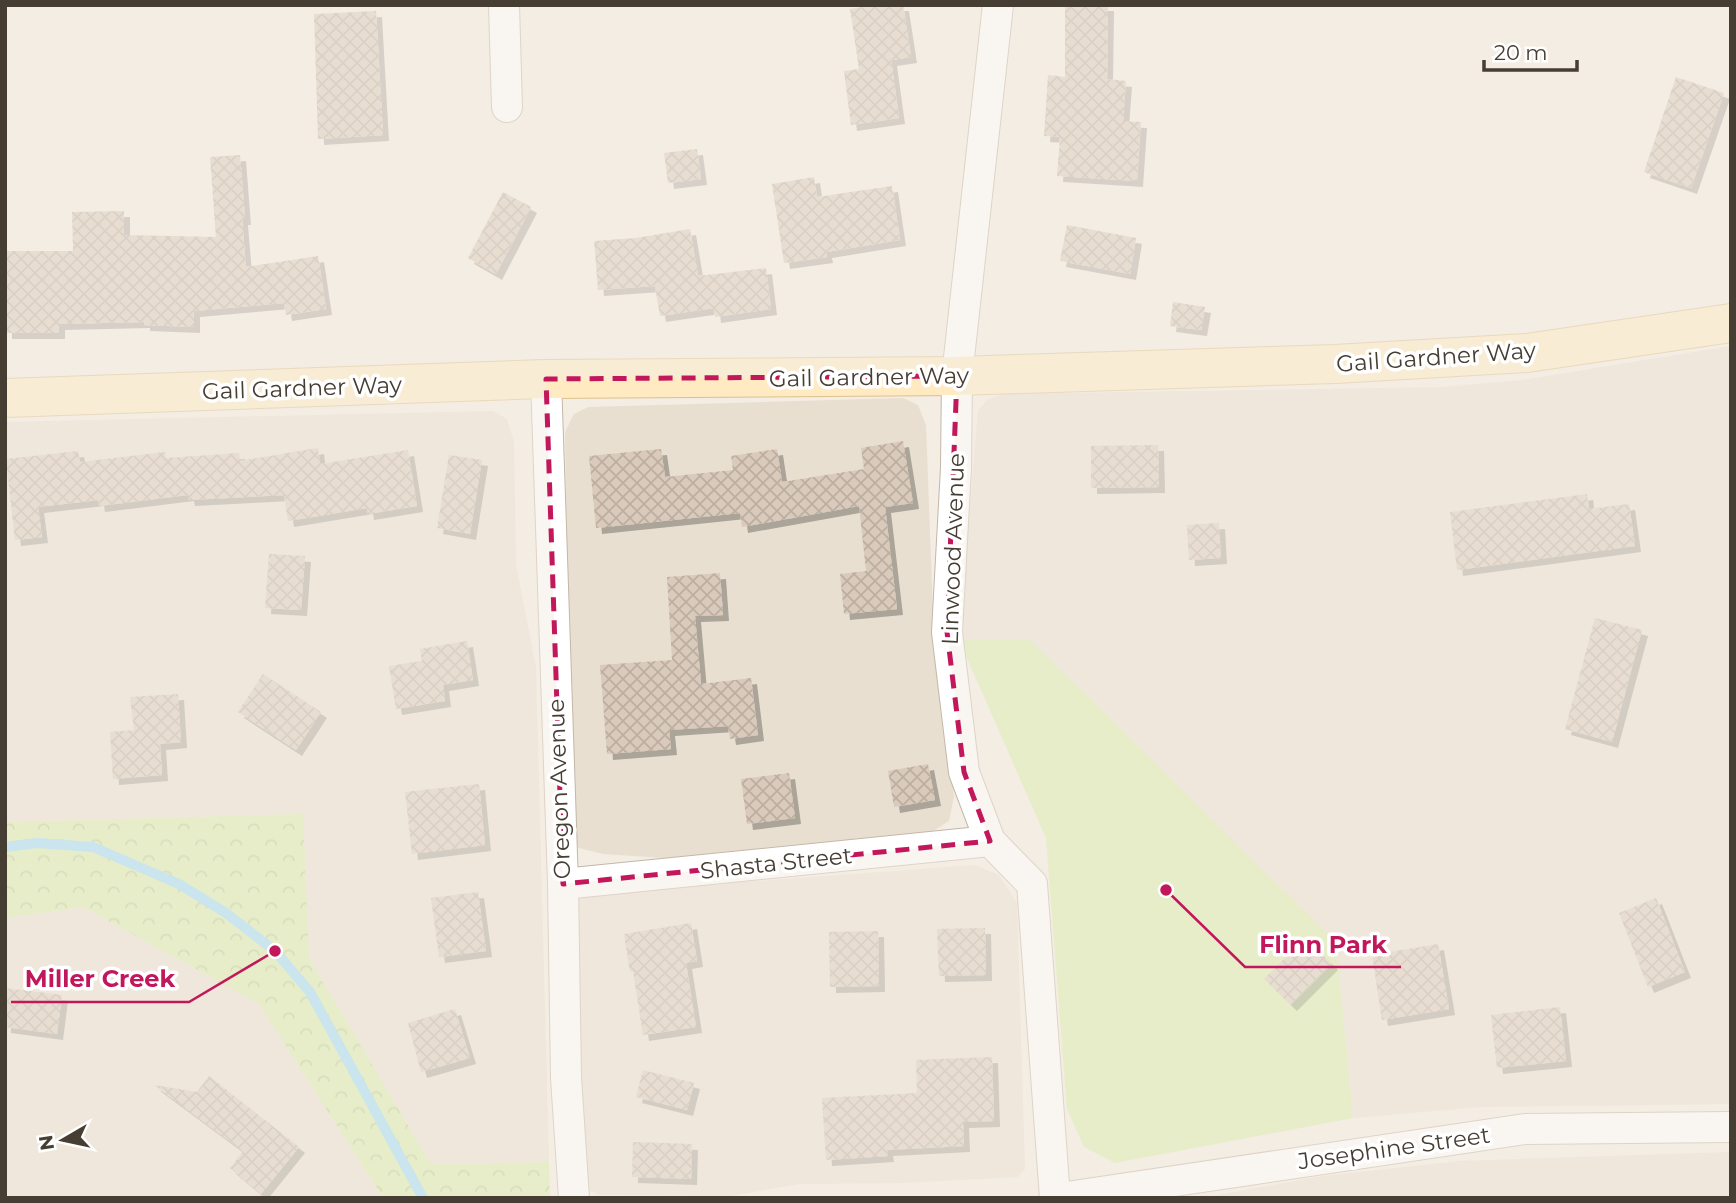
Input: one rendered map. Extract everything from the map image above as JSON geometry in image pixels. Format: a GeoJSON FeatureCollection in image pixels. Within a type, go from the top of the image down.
{"type":"FeatureCollection","features":[{"type":"Feature","properties":{"kind":"street"},"geometry":{"type":"LineString","coordinates":[[504,5],[507,107]]}},
{"type":"Feature","properties":{"kind":"street","name":"Linwood Avenue"},"geometry":{"type":"LineString","coordinates":[[998,5],[957,376],[956,468],[947,632],[964,772],[990,841],[1032,884],[1037,985],[1055,1198]]}},
{"type":"Feature","properties":{"kind":"street","name":"Gail Gardner Way"},"geometry":{"type":"LineString","coordinates":[[5,398],[546,379],[957,376],[1335,364],[1527,353],[1731,323]]}},
{"type":"Feature","properties":{"kind":"street","name":"Oregon Avenue"},"geometry":{"type":"LineString","coordinates":[[546,379],[563,884],[566,1078],[574,1198]]}},
{"type":"Feature","properties":{"kind":"street","name":"Shasta Street"},"geometry":{"type":"LineString","coordinates":[[563,884],[990,841]]}},
{"type":"Feature","properties":{"kind":"street","name":"Josephine Street"},"geometry":{"type":"LineString","coordinates":[[1060,1198],[1525,1129],[1731,1127]]}},
{"type":"Feature","properties":{"kind":"highlighted area"},"geometry":{"type":"Polygon","coordinates":[[[957,376],[947,632],[964,772],[990,841],[563,884],[546,379],[957,376]]]}},
{"type":"Feature","properties":{"kind":"shaded area"},"geometry":{"type":"Polygon","coordinates":[[[1731,346],[1731,1104],[1482,1107],[1353,1118],[1336,942],[959,640],[978,411],[987,400],[1003,394],[1445,387],[1522,380],[1731,346]]]}},
{"type":"Feature","properties":{"kind":"shaded area"},"geometry":{"type":"Polygon","coordinates":[[[903,398],[918,405],[926,425],[933,614],[954,797],[949,821],[933,831],[663,858],[603,854],[579,848],[571,839],[565,432],[574,414],[588,407],[903,398]]]}},
{"type":"Feature","properties":{"kind":"shaded area"},"geometry":{"type":"Polygon","coordinates":[[[493,411],[507,419],[514,442],[516,564],[536,668],[549,1162],[431,1164],[309,958],[302,814],[5,822],[5,422],[493,411]]]}},
{"type":"Feature","properties":{"kind":"shaded area"},"geometry":{"type":"Polygon","coordinates":[[[975,865],[999,875],[1017,903],[1025,1169],[1018,1177],[905,1183],[799,1184],[731,1196],[599,1195],[586,1189],[581,1181],[574,900],[583,894],[975,865]]]}},
{"type":"Feature","properties":{"kind":"shaded area"},"geometry":{"type":"Polygon","coordinates":[[[83,907],[259,1004],[383,1198],[5,1198],[5,918],[83,907]]]}},
{"type":"Feature","properties":{"kind":"shaded area"},"geometry":{"type":"Polygon","coordinates":[[[1731,1152],[1731,1198],[1201,1198],[1323,1176],[1459,1161],[1731,1152]]]}},
{"type":"Feature","properties":{"kind":"green space"},"geometry":{"type":"Polygon","coordinates":[[[959,640],[1030,640],[1336,942],[1353,1118],[1115,1163],[1084,1147],[1067,1109],[1046,838],[959,640]]]}},
{"type":"Feature","properties":{"kind":"green space"},"geometry":{"type":"Polygon","coordinates":[[[303,814],[309,958],[431,1164],[549,1162],[550,1198],[383,1198],[259,1004],[83,907],[5,918],[5,822],[303,814]]]}},
{"type":"Feature","properties":{"kind":"building"},"geometry":{"type":"Polygon","coordinates":[[[874,5],[903,5],[911,57],[891,60],[899,118],[851,125],[844,71],[859,69],[850,9],[874,5]]]}},
{"type":"Feature","properties":{"kind":"building"},"geometry":{"type":"Polygon","coordinates":[[[1065,5],[1108,5],[1107,79],[1126,81],[1123,121],[1141,122],[1137,181],[1057,176],[1060,137],[1044,136],[1048,75],[1065,77],[1065,5]]]}},
{"type":"Feature","properties":{"kind":"building"},"geometry":{"type":"Polygon","coordinates":[[[376,11],[383,135],[318,139],[314,14],[376,11]]]}},
{"type":"Feature","properties":{"kind":"building"},"geometry":{"type":"Polygon","coordinates":[[[1676,77],[1724,93],[1691,188],[1644,172],[1676,77]]]}},
{"type":"Feature","properties":{"kind":"building"},"geometry":{"type":"Polygon","coordinates":[[[697,149],[701,179],[668,183],[664,153],[697,149]]]}},
{"type":"Feature","properties":{"kind":"building"},"geometry":{"type":"Polygon","coordinates":[[[240,155],[246,267],[318,256],[326,309],[286,315],[284,303],[194,311],[194,327],[144,325],[144,322],[59,324],[59,333],[6,333],[5,251],[73,251],[72,212],[124,211],[124,235],[216,237],[210,157],[240,155]]]}},
{"type":"Feature","properties":{"kind":"building"},"geometry":{"type":"Polygon","coordinates":[[[814,177],[817,197],[892,186],[900,240],[826,252],[827,257],[784,263],[772,184],[814,177]]]}},
{"type":"Feature","properties":{"kind":"building"},"geometry":{"type":"Polygon","coordinates":[[[503,192],[531,207],[496,274],[468,258],[503,192]]]}},
{"type":"Feature","properties":{"kind":"building"},"geometry":{"type":"Polygon","coordinates":[[[1067,225],[1136,238],[1130,274],[1060,261],[1067,225]]]}},
{"type":"Feature","properties":{"kind":"building"},"geometry":{"type":"Polygon","coordinates":[[[690,229],[698,276],[766,268],[771,309],[715,317],[714,308],[660,316],[655,286],[598,290],[594,241],[636,238],[690,229]]]}},
{"type":"Feature","properties":{"kind":"building"},"geometry":{"type":"Polygon","coordinates":[[[1173,302],[1205,307],[1201,330],[1170,326],[1173,302]]]}},
{"type":"Feature","properties":{"kind":"building"},"geometry":{"type":"Polygon","coordinates":[[[903,441],[913,503],[885,507],[897,609],[844,614],[840,574],[866,571],[859,506],[742,527],[740,513],[596,528],[589,456],[661,449],[665,477],[733,470],[731,456],[777,449],[782,482],[864,469],[861,448],[903,441]]]}},
{"type":"Feature","properties":{"kind":"building"},"geometry":{"type":"Polygon","coordinates":[[[1158,445],[1159,487],[1091,488],[1091,446],[1158,445]]]}},
{"type":"Feature","properties":{"kind":"building"},"geometry":{"type":"Polygon","coordinates":[[[318,448],[320,464],[408,450],[417,506],[368,514],[367,508],[288,521],[284,495],[189,500],[188,495],[99,506],[98,500],[38,507],[42,537],[15,540],[6,459],[78,451],[80,462],[165,452],[166,458],[239,453],[240,461],[318,448]]]}},
{"type":"Feature","properties":{"kind":"building"},"geometry":{"type":"Polygon","coordinates":[[[449,455],[482,460],[470,534],[437,528],[449,455]]]}},
{"type":"Feature","properties":{"kind":"building"},"geometry":{"type":"Polygon","coordinates":[[[1587,494],[1589,509],[1629,504],[1635,546],[1457,570],[1450,512],[1587,494]]]}},
{"type":"Feature","properties":{"kind":"building"},"geometry":{"type":"Polygon","coordinates":[[[1219,523],[1221,558],[1189,560],[1187,525],[1219,523]]]}},
{"type":"Feature","properties":{"kind":"building"},"geometry":{"type":"Polygon","coordinates":[[[269,554],[305,556],[301,610],[265,608],[269,554]]]}},
{"type":"Feature","properties":{"kind":"building"},"geometry":{"type":"Polygon","coordinates":[[[720,573],[723,615],[695,616],[701,684],[751,678],[758,735],[730,739],[728,726],[669,730],[671,749],[607,754],[600,665],[672,660],[667,577],[720,573]]]}},
{"type":"Feature","properties":{"kind":"building"},"geometry":{"type":"Polygon","coordinates":[[[1595,618],[1642,630],[1612,742],[1565,729],[1595,618]]]}},
{"type":"Feature","properties":{"kind":"building"},"geometry":{"type":"Polygon","coordinates":[[[467,641],[473,680],[443,685],[445,701],[396,709],[389,666],[422,661],[420,649],[467,641]]]}},
{"type":"Feature","properties":{"kind":"building"},"geometry":{"type":"Polygon","coordinates":[[[263,674],[321,712],[296,750],[238,712],[263,674]]]}},
{"type":"Feature","properties":{"kind":"building"},"geometry":{"type":"Polygon","coordinates":[[[178,694],[181,742],[160,744],[162,775],[113,779],[110,732],[134,730],[130,697],[178,694]]]}},
{"type":"Feature","properties":{"kind":"building"},"geometry":{"type":"Polygon","coordinates":[[[928,764],[935,800],[894,807],[888,771],[928,764]]]}},
{"type":"Feature","properties":{"kind":"building"},"geometry":{"type":"Polygon","coordinates":[[[789,773],[795,818],[747,824],[741,779],[789,773]]]}},
{"type":"Feature","properties":{"kind":"building"},"geometry":{"type":"Polygon","coordinates":[[[479,784],[485,845],[412,854],[405,792],[479,784]]]}},
{"type":"Feature","properties":{"kind":"building"},"geometry":{"type":"Polygon","coordinates":[[[478,892],[486,951],[439,957],[431,898],[478,892]]]}},
{"type":"Feature","properties":{"kind":"building"},"geometry":{"type":"Polygon","coordinates":[[[1656,898],[1685,972],[1648,987],[1619,913],[1656,898]]]}},
{"type":"Feature","properties":{"kind":"building"},"geometry":{"type":"Polygon","coordinates":[[[691,923],[697,961],[686,963],[696,1027],[643,1035],[624,934],[691,923]]]}},
{"type":"Feature","properties":{"kind":"building"},"geometry":{"type":"Polygon","coordinates":[[[985,928],[986,975],[939,976],[937,929],[985,928]]]}},
{"type":"Feature","properties":{"kind":"building"},"geometry":{"type":"Polygon","coordinates":[[[878,931],[879,986],[830,987],[829,932],[878,931]]]}},
{"type":"Feature","properties":{"kind":"building"},"geometry":{"type":"Polygon","coordinates":[[[1305,938],[1332,964],[1291,1005],[1264,979],[1305,938]]]}},
{"type":"Feature","properties":{"kind":"building"},"geometry":{"type":"Polygon","coordinates":[[[1438,944],[1449,1009],[1382,1020],[1372,955],[1438,944]]]}},
{"type":"Feature","properties":{"kind":"building"},"geometry":{"type":"Polygon","coordinates":[[[5,988],[62,995],[57,1034],[5,1027],[5,988]]]}},
{"type":"Feature","properties":{"kind":"building"},"geometry":{"type":"Polygon","coordinates":[[[1560,1007],[1566,1061],[1497,1068],[1491,1015],[1560,1007]]]}},
{"type":"Feature","properties":{"kind":"building"},"geometry":{"type":"Polygon","coordinates":[[[455,1009],[470,1058],[421,1072],[408,1023],[455,1009]]]}},
{"type":"Feature","properties":{"kind":"building"},"geometry":{"type":"Polygon","coordinates":[[[992,1057],[994,1121],[963,1122],[964,1146],[887,1150],[888,1156],[826,1160],[822,1098],[917,1093],[916,1060],[992,1057]]]}},
{"type":"Feature","properties":{"kind":"building"},"geometry":{"type":"Polygon","coordinates":[[[643,1070],[694,1083],[687,1110],[636,1097],[643,1070]]]}},
{"type":"Feature","properties":{"kind":"building"},"geometry":{"type":"Polygon","coordinates":[[[209,1076],[299,1147],[261,1194],[230,1168],[243,1151],[154,1085],[197,1092],[209,1076]]]}},
{"type":"Feature","properties":{"kind":"building"},"geometry":{"type":"Polygon","coordinates":[[[633,1142],[692,1144],[691,1179],[632,1177],[633,1142]]]}},
{"type":"Feature","properties":{"kind":"waterway"},"geometry":{"type":"LineString","coordinates":[[5,847],[37,843],[93,847],[179,884],[226,913],[275,951],[310,992],[423,1198]]}},
{"type":"Feature","properties":{"kind":"place","name":"Flinn Park"},"geometry":{"type":"Point","coordinates":[1166,890]}},
{"type":"Feature","properties":{"kind":"place","name":"Miller Creek"},"geometry":{"type":"Point","coordinates":[275,951]}}]}
